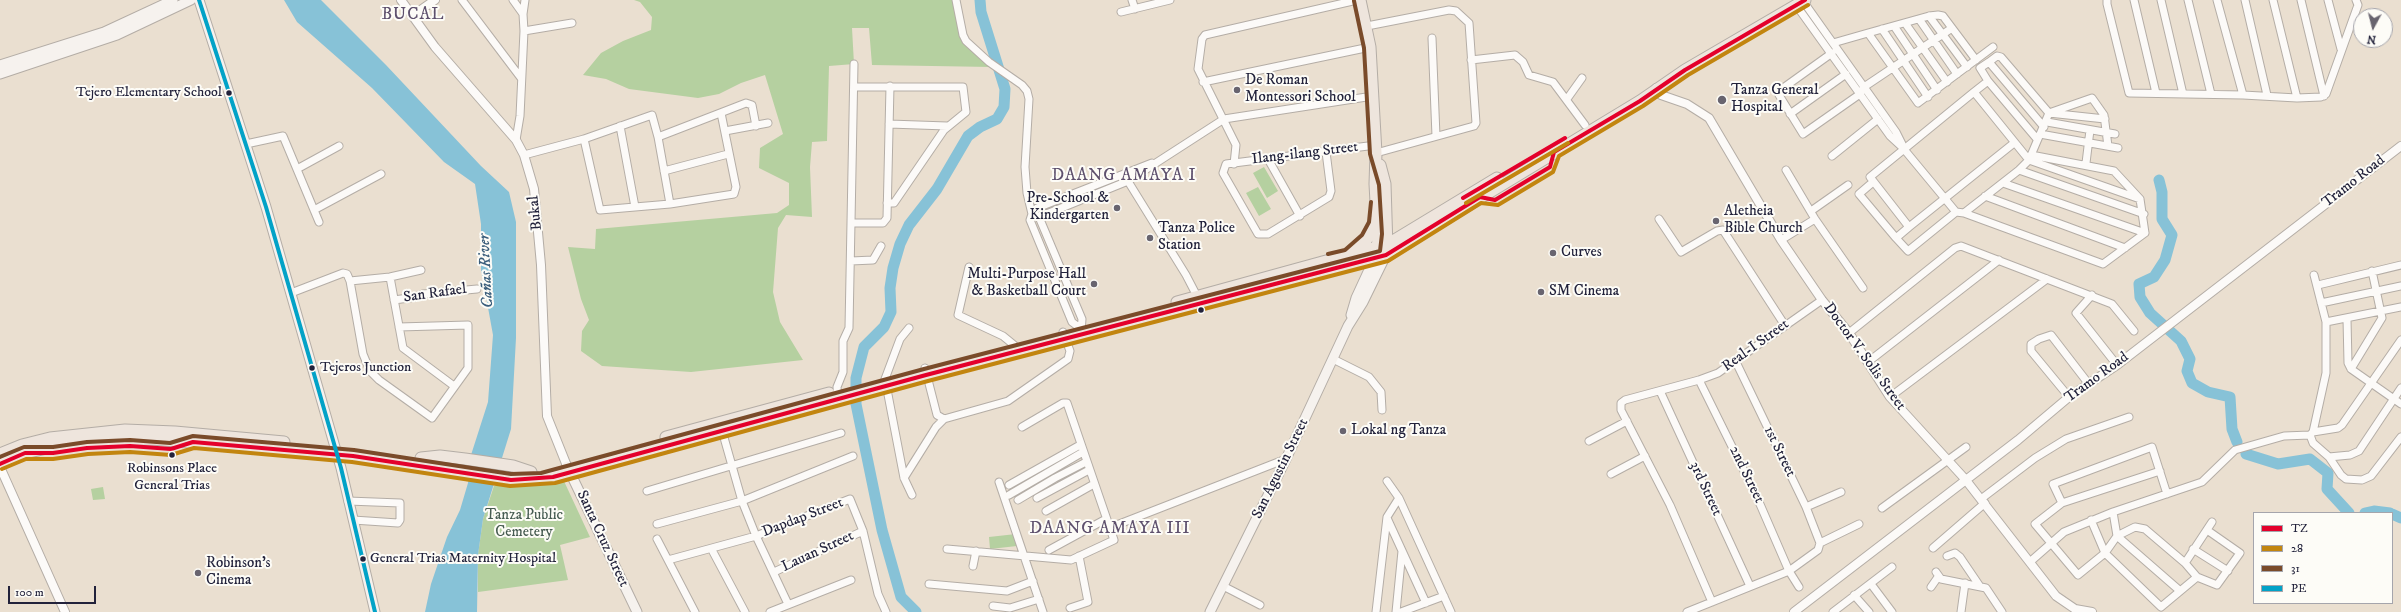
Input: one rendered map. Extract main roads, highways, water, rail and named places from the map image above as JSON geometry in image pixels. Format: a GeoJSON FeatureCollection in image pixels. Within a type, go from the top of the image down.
{"type":"FeatureCollection","features":[{"type":"Feature","properties":{"kind":"main road"},"geometry":{"type":"LineString","coordinates":[[0,74],[117,35],[173,0]]}},
{"type":"Feature","properties":{"kind":"main road"},"geometry":{"type":"LineString","coordinates":[[0,65],[138,21],[191,0]]}},
{"type":"Feature","properties":{"kind":"main road"},"geometry":{"type":"LineString","coordinates":[[199,0],[246,144],[291,293],[336,451],[374,612]]}},
{"type":"Feature","properties":{"kind":"main road"},"geometry":{"type":"LineString","coordinates":[[204,0],[209,0]]}},
{"type":"Feature","properties":{"kind":"main road"},"geometry":{"type":"LineString","coordinates":[[1360,0],[1367,26],[1370,47],[1384,249]]}},
{"type":"Feature","properties":{"kind":"main road"},"geometry":{"type":"LineString","coordinates":[[1199,300],[1348,255],[1384,249],[1640,101],[1656,88],[1801,2]]}},
{"type":"Feature","properties":{"kind":"main road"},"geometry":{"type":"LineString","coordinates":[[0,454],[22,445],[50,438],[126,430],[194,433],[439,465],[531,476],[553,477],[569,468],[842,394],[1199,300],[1374,260],[1384,249],[1417,225],[1637,95],[1656,88]]}},
{"type":"Feature","properties":{"kind":"main road"},"geometry":{"type":"LineString","coordinates":[[1382,213],[1397,227],[1417,225]]}},
{"type":"Feature","properties":{"kind":"main road"},"geometry":{"type":"LineString","coordinates":[[1348,255],[1361,245],[1372,232],[1382,213]]}},
{"type":"Feature","properties":{"kind":"main road","name":"San Agustin Street"},"geometry":{"type":"LineString","coordinates":[[1348,326],[1364,302],[1384,249]]}},
{"type":"Feature","properties":{"kind":"main road","name":"San Agustin Street"},"geometry":{"type":"LineString","coordinates":[[1210,612],[1286,459],[1333,359],[1348,326],[1356,298],[1374,260]]}},
{"type":"Feature","properties":{"kind":"main road"},"geometry":{"type":"LineString","coordinates":[[0,464],[36,450],[87,442],[123,439],[336,451]]}},
{"type":"Feature","properties":{"kind":"main road"},"geometry":{"type":"LineString","coordinates":[[421,462],[440,456],[464,459],[512,473]]}},
{"type":"Feature","properties":{"kind":"main road","name":"Santa Cruz Street"},"geometry":{"type":"LineString","coordinates":[[569,468],[637,612]]}},
{"type":"Feature","properties":{"kind":"water","name":"Cañas River"},"geometry":{"type":"Polygon","coordinates":[[[284,0],[321,0],[386,65],[481,166],[509,192],[516,222],[516,338],[511,429],[483,519],[478,555],[477,612],[425,612],[431,584],[447,537],[460,510],[468,483],[471,455],[488,402],[493,335],[481,269],[481,224],[475,184],[444,162],[372,88],[297,22],[284,0]]]}},
{"type":"Feature","properties":{"kind":"waterway"},"geometry":{"type":"LineString","coordinates":[[916,612],[901,597],[882,530],[856,404],[856,378],[864,347],[884,327],[891,312],[890,288],[893,268],[900,244],[909,225],[937,189],[968,136],[980,127],[997,119],[1004,107],[1005,89],[981,12],[980,0]]}},
{"type":"Feature","properties":{"kind":"waterway"},"geometry":{"type":"LineString","coordinates":[[2159,180],[2162,192],[2162,219],[2172,235],[2165,260],[2154,277],[2139,284],[2140,297],[2150,313],[2181,341],[2190,359],[2187,371],[2192,383],[2208,392],[2230,397],[2232,429],[2237,442]]}},
{"type":"Feature","properties":{"kind":"waterway"},"geometry":{"type":"LineString","coordinates":[[2246,454],[2278,464],[2310,459],[2328,473],[2327,489],[2348,512]]}},
{"type":"Feature","properties":{"kind":"waterway"},"geometry":{"type":"LineString","coordinates":[[2370,512],[2382,512]]}},
{"type":"Feature","properties":{"kind":"waterway"},"geometry":{"type":"LineString","coordinates":[[2393,514],[2401,518]]}},
{"type":"Feature","properties":{"kind":"place","name":"De Roman Montessori School"},"geometry":{"type":"Point","coordinates":[1237,90]}},
{"type":"Feature","properties":{"kind":"place","name":"Tejero Elementary School"},"geometry":{"type":"Point","coordinates":[229,93]}},
{"type":"Feature","properties":{"kind":"place","name":"Tanza General Hospital"},"geometry":{"type":"Point","coordinates":[1722,100]}},
{"type":"Feature","properties":{"kind":"place","name":"Pre-School & Kindergarten"},"geometry":{"type":"Point","coordinates":[1117,208]}},
{"type":"Feature","properties":{"kind":"place","name":"Aletheia Bible Church"},"geometry":{"type":"Point","coordinates":[1716,221]}},
{"type":"Feature","properties":{"kind":"place","name":"Tanza Police Station"},"geometry":{"type":"Point","coordinates":[1150,238]}},
{"type":"Feature","properties":{"kind":"place","name":"Curves"},"geometry":{"type":"Point","coordinates":[1553,253]}},
{"type":"Feature","properties":{"kind":"place","name":"Multi-Purpose Hall & Basketball Court"},"geometry":{"type":"Point","coordinates":[1094,284]}},
{"type":"Feature","properties":{"kind":"place","name":"SM Cinema"},"geometry":{"type":"Point","coordinates":[1541,292]}},
{"type":"Feature","properties":{"kind":"place","name":"Tejeros Junction"},"geometry":{"type":"Point","coordinates":[312,368]}},
{"type":"Feature","properties":{"kind":"place","name":"Lokal ng Tanza"},"geometry":{"type":"Point","coordinates":[1343,431]}},
{"type":"Feature","properties":{"kind":"place","name":"Robinsons Place General Trias"},"geometry":{"type":"Point","coordinates":[172,455]}},
{"type":"Feature","properties":{"kind":"place","name":"General Trias Maternity Hospital"},"geometry":{"type":"Point","coordinates":[363,559]}},
{"type":"Feature","properties":{"kind":"place","name":"Robinson's Cinema"},"geometry":{"type":"Point","coordinates":[198,573]}},
{"type":"Feature","properties":{"kind":"district","name":"BUCAL"},"geometry":{"type":"Point","coordinates":[413,15]}},
{"type":"Feature","properties":{"kind":"district","name":"DAANG AMAYA I"},"geometry":{"type":"Point","coordinates":[1124,176]}},
{"type":"Feature","properties":{"kind":"district","name":"DAANG AMAYA III"},"geometry":{"type":"Point","coordinates":[1110,529]}},
{"type":"Feature","properties":{"kind":"park label","name":"Tanza Public Cemetery"},"geometry":{"type":"Point","coordinates":[524,524]}}]}
